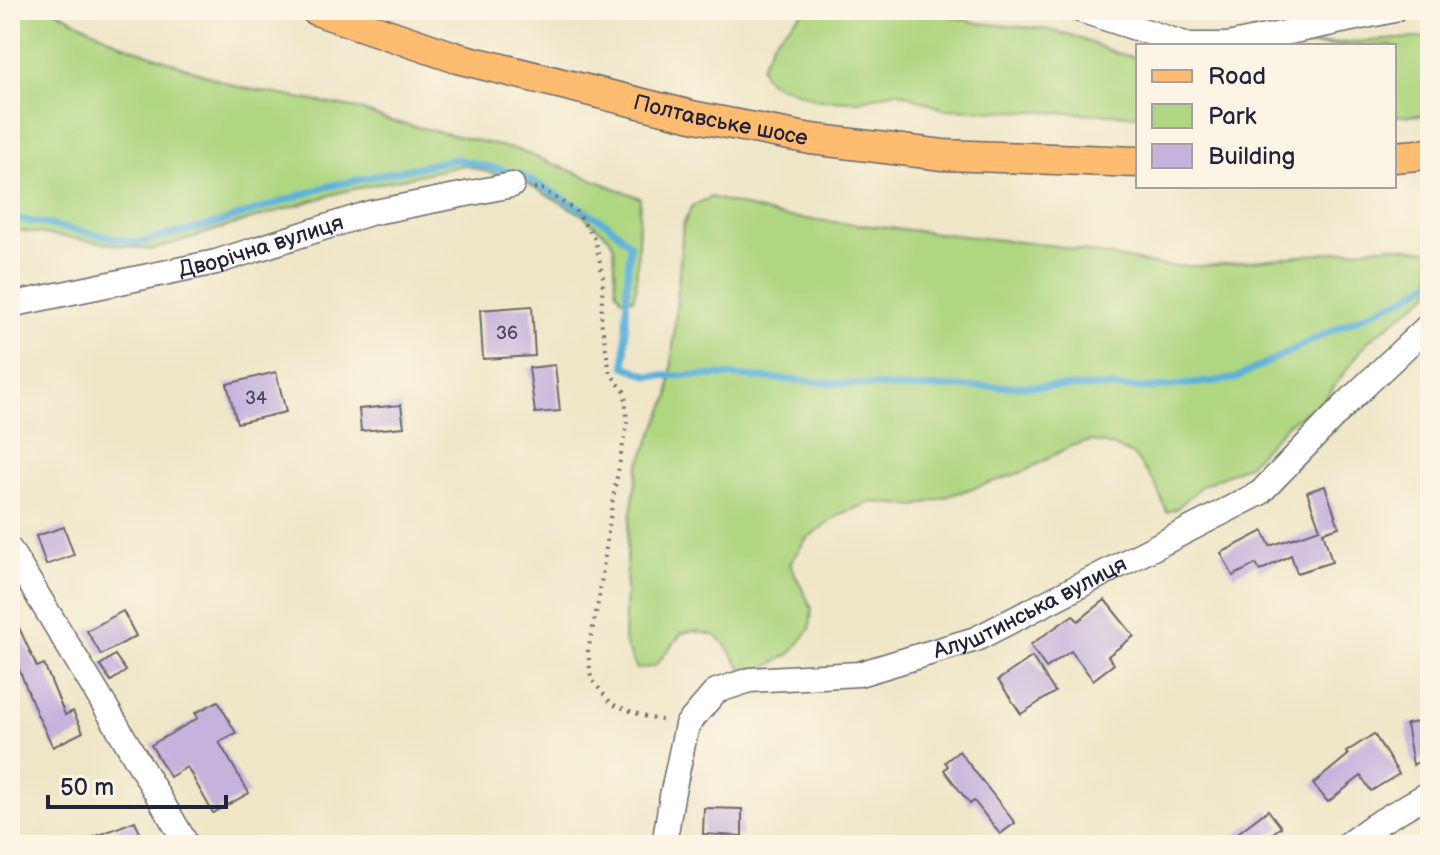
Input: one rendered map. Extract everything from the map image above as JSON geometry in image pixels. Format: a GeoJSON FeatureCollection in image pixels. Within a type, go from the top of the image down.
{"type":"FeatureCollection","features":[{"type":"Feature","properties":{"kind":"main road","name":"Полтавське шосе"},"geometry":{"type":"LineString","coordinates":[[316,10],[457,58],[696,117],[811,139],[943,155],[1136,162]]}},
{"type":"Feature","properties":{"kind":"main road"},"geometry":{"type":"LineString","coordinates":[[1396,157],[1430,154]]}},
{"type":"Feature","properties":{"kind":"street"},"geometry":{"type":"LineString","coordinates":[[1080,10],[1185,44]]}},
{"type":"Feature","properties":{"kind":"street"},"geometry":{"type":"LineString","coordinates":[[1233,44],[1394,10]]}},
{"type":"Feature","properties":{"kind":"street","name":"Дворічна вулиця"},"geometry":{"type":"LineString","coordinates":[[10,305],[216,262],[370,213],[512,185]]}},
{"type":"Feature","properties":{"kind":"street","name":"Алуштинська вулиця"},"geometry":{"type":"LineString","coordinates":[[664,845],[687,725],[716,691],[750,680],[859,674],[976,639],[1260,493],[1349,401],[1430,324]]}},
{"type":"Feature","properties":{"kind":"street"},"geometry":{"type":"LineString","coordinates":[[10,550],[187,845]]}},
{"type":"Feature","properties":{"kind":"street"},"geometry":{"type":"LineString","coordinates":[[1347,845],[1430,793]]}},
{"type":"Feature","properties":{"kind":"path"},"geometry":{"type":"LineString","coordinates":[[512,185],[540,188],[575,210],[595,239],[603,277],[601,320],[610,373],[625,392],[627,423],[588,651],[591,679],[612,704],[643,716],[687,725]]}},
{"type":"Feature","properties":{"kind":"green space"},"geometry":{"type":"Polygon","coordinates":[[[10,10],[54,10],[119,43],[238,87],[358,109],[387,120],[518,150],[640,198],[633,299],[622,299],[616,289],[614,246],[609,237],[584,216],[528,184],[464,165],[341,192],[151,250],[10,229],[10,10]]]}},
{"type":"Feature","properties":{"kind":"green space"},"geometry":{"type":"Polygon","coordinates":[[[810,10],[925,10],[978,23],[1044,29],[1071,35],[1136,58],[1136,115],[943,109],[897,91],[859,101],[819,100],[771,83],[764,76],[761,66],[774,40],[801,14],[810,10]]]}},
{"type":"Feature","properties":{"kind":"green space"},"geometry":{"type":"Polygon","coordinates":[[[1430,37],[1430,115],[1396,116],[1396,44],[1321,44],[1430,37]]]}},
{"type":"Feature","properties":{"kind":"green space"},"geometry":{"type":"Polygon","coordinates":[[[711,197],[779,216],[1056,246],[1164,266],[1206,266],[1392,246],[1430,251],[1430,293],[1368,341],[1324,400],[1289,423],[1248,465],[1201,486],[1176,509],[1167,512],[1154,482],[1134,456],[1114,446],[1092,441],[1071,446],[1023,472],[917,506],[872,502],[841,514],[807,538],[790,564],[812,609],[810,629],[790,654],[763,669],[742,669],[723,642],[714,635],[693,631],[682,633],[655,666],[637,669],[624,641],[628,532],[638,467],[669,397],[683,225],[692,206],[711,197]]]}},
{"type":"Feature","properties":{"kind":"building"},"geometry":{"type":"Polygon","coordinates":[[[532,306],[535,356],[483,359],[480,310],[532,306]]]}},
{"type":"Feature","properties":{"kind":"building"},"geometry":{"type":"Polygon","coordinates":[[[555,365],[560,411],[535,413],[529,368],[555,365]]]}},
{"type":"Feature","properties":{"kind":"building"},"geometry":{"type":"Polygon","coordinates":[[[276,372],[286,412],[237,423],[227,384],[276,372]]]}},
{"type":"Feature","properties":{"kind":"building"},"geometry":{"type":"Polygon","coordinates":[[[401,405],[404,427],[361,431],[359,409],[401,405]]]}},
{"type":"Feature","properties":{"kind":"building"},"geometry":{"type":"Polygon","coordinates":[[[1325,486],[1339,527],[1323,532],[1332,562],[1297,573],[1291,555],[1260,571],[1256,564],[1233,576],[1221,553],[1263,531],[1270,546],[1320,529],[1307,492],[1325,486]]]}},
{"type":"Feature","properties":{"kind":"building"},"geometry":{"type":"Polygon","coordinates":[[[64,527],[74,555],[46,565],[36,536],[64,527]]]}},
{"type":"Feature","properties":{"kind":"building"},"geometry":{"type":"Polygon","coordinates":[[[1105,600],[1134,636],[1108,656],[1114,664],[1093,680],[1071,651],[1046,668],[1030,645],[1073,615],[1078,621],[1105,600]]]}},
{"type":"Feature","properties":{"kind":"building"},"geometry":{"type":"Polygon","coordinates":[[[10,608],[37,667],[44,664],[65,715],[73,711],[83,732],[53,747],[17,664],[10,667],[10,608]]]}},
{"type":"Feature","properties":{"kind":"building"},"geometry":{"type":"Polygon","coordinates":[[[123,611],[136,636],[101,655],[87,631],[123,611]]]}},
{"type":"Feature","properties":{"kind":"building"},"geometry":{"type":"Polygon","coordinates":[[[115,655],[126,671],[111,681],[100,665],[115,655]]]}},
{"type":"Feature","properties":{"kind":"building"},"geometry":{"type":"Polygon","coordinates":[[[1032,657],[1055,692],[1021,714],[998,680],[1032,657]]]}},
{"type":"Feature","properties":{"kind":"building"},"geometry":{"type":"Polygon","coordinates":[[[218,701],[236,733],[219,742],[249,793],[213,813],[187,767],[170,777],[151,745],[198,718],[195,713],[218,701]]]}},
{"type":"Feature","properties":{"kind":"building"},"geometry":{"type":"Polygon","coordinates":[[[1424,721],[1430,754],[1413,765],[1406,724],[1424,721]]]}},
{"type":"Feature","properties":{"kind":"building"},"geometry":{"type":"Polygon","coordinates":[[[1374,734],[1399,774],[1371,791],[1361,776],[1328,802],[1313,784],[1348,755],[1346,752],[1374,734]]]}},
{"type":"Feature","properties":{"kind":"building"},"geometry":{"type":"Polygon","coordinates":[[[959,751],[1015,823],[1000,834],[974,801],[970,804],[944,770],[948,766],[945,762],[959,751]]]}},
{"type":"Feature","properties":{"kind":"building"},"geometry":{"type":"Polygon","coordinates":[[[704,808],[742,809],[742,836],[703,834],[704,808]]]}},
{"type":"Feature","properties":{"kind":"building"},"geometry":{"type":"Polygon","coordinates":[[[1268,810],[1281,827],[1257,845],[1222,845],[1268,810]]]}},
{"type":"Feature","properties":{"kind":"building"},"geometry":{"type":"Polygon","coordinates":[[[135,821],[145,845],[76,845],[76,844],[135,821]]]}},
{"type":"Feature","properties":{"kind":"waterway"},"geometry":{"type":"LineString","coordinates":[[10,217],[138,243],[215,224],[325,187],[455,159],[522,175],[608,224],[630,244],[625,366],[649,376],[722,375],[904,388],[1154,388],[1234,379],[1408,296],[1430,282]]}}]}
